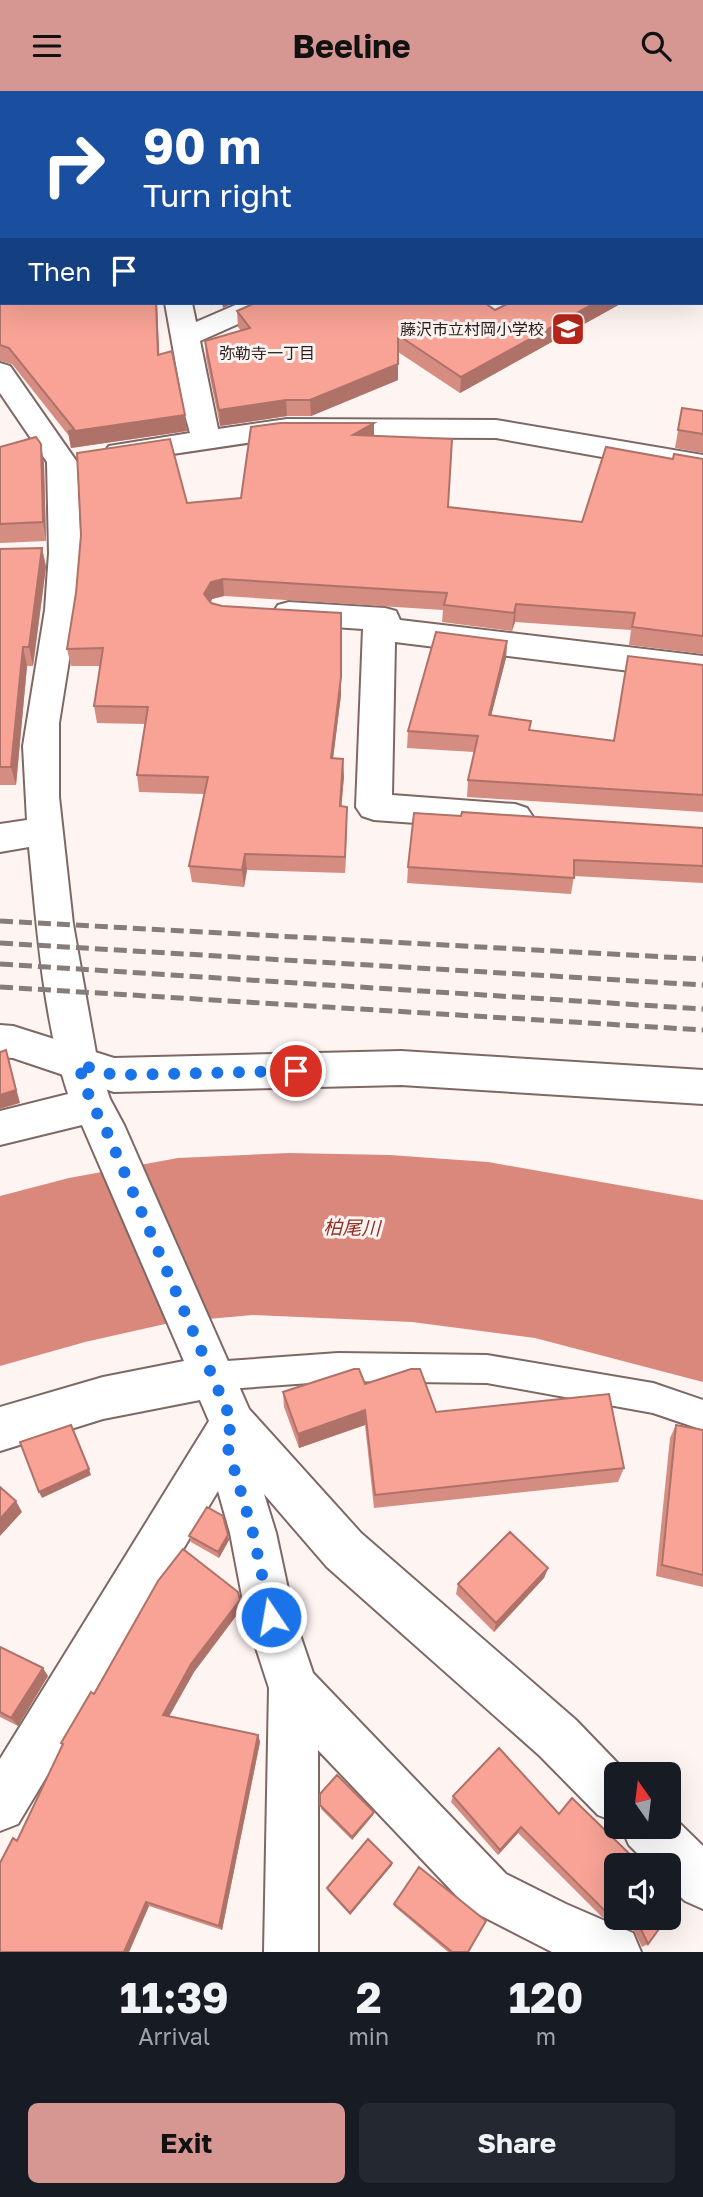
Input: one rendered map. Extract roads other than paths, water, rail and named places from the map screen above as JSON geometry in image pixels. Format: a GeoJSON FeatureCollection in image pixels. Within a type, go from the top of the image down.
{"type":"FeatureCollection","features":[{"type":"Feature","properties":{"kind":"street"},"geometry":{"type":"LineString","coordinates":[[179,305],[199,415],[207,439]]}},
{"type":"Feature","properties":{"kind":"street"},"geometry":{"type":"LineString","coordinates":[[187,336],[257,305]]}},
{"type":"Feature","properties":{"kind":"street"},"geometry":{"type":"LineString","coordinates":[[0,372],[9,399],[62,462],[52,554],[61,610],[40,746],[55,923],[78,1064],[211,1372],[229,1431],[271,1617],[294,1688],[290,1952]]}},
{"type":"Feature","properties":{"kind":"street"},"geometry":{"type":"LineString","coordinates":[[62,462],[287,428],[496,429],[703,465]]}},
{"type":"Feature","properties":{"kind":"street"},"geometry":{"type":"LineString","coordinates":[[264,612],[385,618],[379,629],[374,807],[551,820]]}},
{"type":"Feature","properties":{"kind":"street"},"geometry":{"type":"LineString","coordinates":[[379,629],[703,668]]}},
{"type":"Feature","properties":{"kind":"street"},"geometry":{"type":"LineString","coordinates":[[0,838],[47,831]]}},
{"type":"Feature","properties":{"kind":"street"},"geometry":{"type":"LineString","coordinates":[[0,1041],[13,1042],[114,1075],[401,1068],[703,1087]]}},
{"type":"Feature","properties":{"kind":"street"},"geometry":{"type":"LineString","coordinates":[[0,1128],[98,1115]]}},
{"type":"Feature","properties":{"kind":"street"},"geometry":{"type":"LineString","coordinates":[[0,1429],[103,1398],[211,1372]]}},
{"type":"Feature","properties":{"kind":"street"},"geometry":{"type":"LineString","coordinates":[[229,1431],[344,1550],[558,1738],[604,1785]]}},
{"type":"Feature","properties":{"kind":"street"},"geometry":{"type":"LineString","coordinates":[[0,1806],[229,1431]]}},
{"type":"Feature","properties":{"kind":"street"},"geometry":{"type":"LineString","coordinates":[[294,1688],[488,1892],[547,1923],[614,1952]]}},
{"type":"Feature","properties":{"kind":"street"},"geometry":{"type":"LineString","coordinates":[[659,1839],[703,1883]]}},
{"type":"Feature","properties":{"kind":"lane"},"geometry":{"type":"LineString","coordinates":[[211,1372],[338,1367],[486,1369],[653,1398],[703,1415]]}},
{"type":"Feature","properties":{"kind":"water","name":"柏尾川"},"geometry":{"type":"Polygon","coordinates":[[[289,1153],[389,1155],[488,1162],[703,1200],[703,1382],[535,1338],[412,1322],[253,1315],[174,1322],[85,1342],[0,1366],[0,1196],[69,1178],[178,1158],[289,1153]]]}},
{"type":"Feature","properties":{"kind":"railway"},"geometry":{"type":"LineString","coordinates":[[0,921],[703,959]]}},
{"type":"Feature","properties":{"kind":"railway"},"geometry":{"type":"LineString","coordinates":[[0,943],[703,985]]}},
{"type":"Feature","properties":{"kind":"railway"},"geometry":{"type":"LineString","coordinates":[[0,964],[703,1009]]}},
{"type":"Feature","properties":{"kind":"railway"},"geometry":{"type":"LineString","coordinates":[[0,987],[703,1030]]}},
{"type":"Feature","properties":{"kind":"place","name":"藤沢市立村岡小学校"},"geometry":{"type":"Point","coordinates":[568,329]}},
{"type":"Feature","properties":{"kind":"district","name":"弥勒寺一丁目"},"geometry":{"type":"Point","coordinates":[267,353]}}]}
